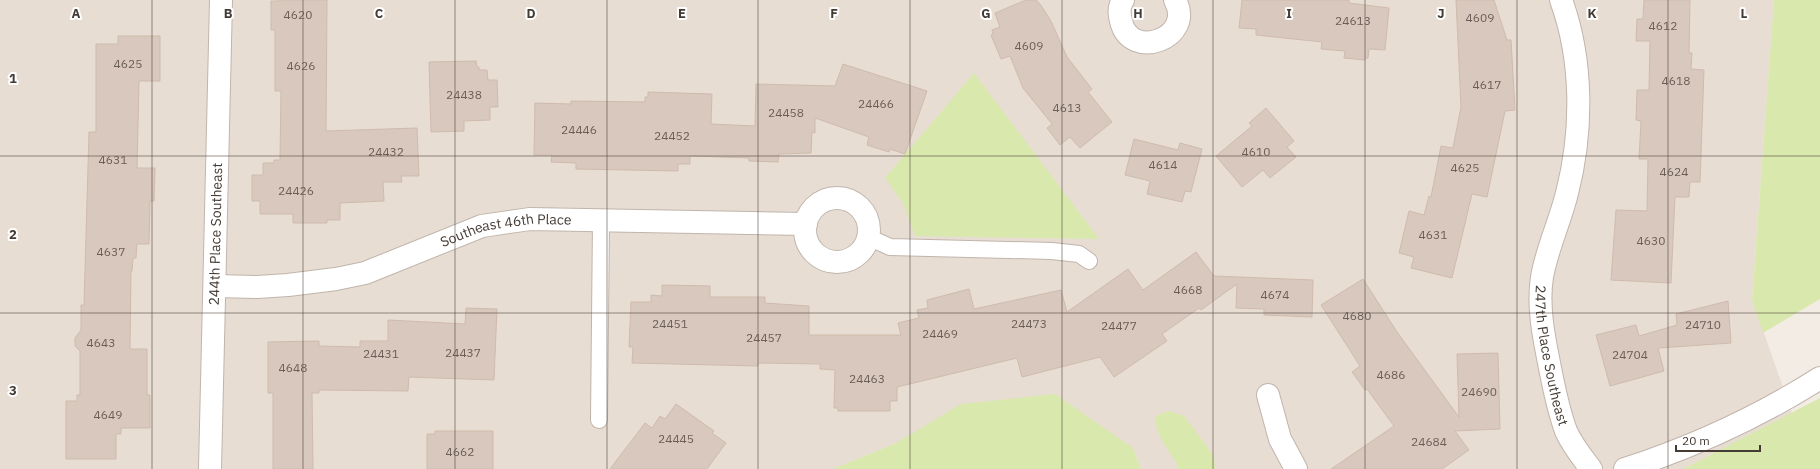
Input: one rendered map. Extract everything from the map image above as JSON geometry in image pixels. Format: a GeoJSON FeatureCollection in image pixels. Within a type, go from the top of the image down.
{"type":"FeatureCollection","features":[{"type":"Feature","properties":{"kind":"street","name":"244th Place Southeast"},"geometry":{"type":"LineString","coordinates":[[210,469],[221,0]]}},
{"type":"Feature","properties":{"kind":"street"},"geometry":{"type":"LineString","coordinates":[[1123,0],[1119,14],[1122,25],[1128,35],[1138,41],[1149,43],[1161,41],[1170,35],[1177,25],[1179,14],[1175,0]]}},
{"type":"Feature","properties":{"kind":"street","name":"247th Place Southeast"},"geometry":{"type":"LineString","coordinates":[[1561,0],[1571,35],[1577,70],[1577,131],[1567,191],[1560,219],[1548,250],[1542,278],[1541,311],[1545,342],[1559,411],[1575,449],[1591,469]]}},
{"type":"Feature","properties":{"kind":"street"},"geometry":{"type":"LineString","coordinates":[[838,198],[849,201],[859,207],[869,226],[868,237],[864,247],[857,256],[847,261],[836,263],[820,257],[809,245],[805,235],[806,224],[810,214],[817,205],[827,200],[838,198]]}},
{"type":"Feature","properties":{"kind":"street","name":"Southeast 46th Place"},"geometry":{"type":"LineString","coordinates":[[215,286],[258,287],[336,280],[365,273],[482,226],[508,221],[530,219],[601,222],[806,224]]}},
{"type":"Feature","properties":{"kind":"street"},"geometry":{"type":"LineString","coordinates":[[1625,469],[1662,457],[1712,435],[1796,393],[1820,378]]}},
{"type":"Feature","properties":{"kind":"street"},"geometry":{"type":"LineString","coordinates":[[1268,395],[1280,439],[1296,469]]}},
{"type":"Feature","properties":{"kind":"lane"},"geometry":{"type":"LineString","coordinates":[[599,420],[601,222]]}},
{"type":"Feature","properties":{"kind":"lane"},"geometry":{"type":"LineString","coordinates":[[868,237],[890,247],[1052,251],[1079,254],[1089,261]]}},
{"type":"Feature","properties":{"kind":"shaded area"},"geometry":{"type":"Polygon","coordinates":[[[0,0],[1774,0],[1752,299],[1792,413],[1683,469],[1141,469],[1133,448],[896,443],[833,469],[0,469],[0,0]]]}},
{"type":"Feature","properties":{"kind":"green space"},"geometry":{"type":"Polygon","coordinates":[[[1774,0],[1820,0],[1820,299],[1763,333],[1752,300],[1774,0]]]}},
{"type":"Feature","properties":{"kind":"green space"},"geometry":{"type":"Polygon","coordinates":[[[974,73],[1099,239],[915,236],[903,203],[885,178],[974,73]]]}},
{"type":"Feature","properties":{"kind":"green space"},"geometry":{"type":"Polygon","coordinates":[[[1055,394],[1133,448],[1141,469],[833,469],[896,443],[961,404],[1055,394]]]}},
{"type":"Feature","properties":{"kind":"green space"},"geometry":{"type":"Polygon","coordinates":[[[1820,398],[1820,469],[1683,469],[1820,398]]]}},
{"type":"Feature","properties":{"kind":"green space"},"geometry":{"type":"Polygon","coordinates":[[[1169,411],[1184,416],[1214,456],[1215,469],[1178,469],[1177,464],[1158,433],[1156,426],[1157,415],[1169,411]]]}},
{"type":"Feature","properties":{"kind":"building"},"geometry":{"type":"Polygon","coordinates":[[[327,0],[326,131],[417,128],[419,176],[401,176],[402,182],[383,182],[384,201],[340,203],[340,220],[327,220],[327,223],[293,223],[293,214],[260,214],[260,201],[252,201],[252,175],[263,175],[263,163],[274,163],[274,160],[280,160],[281,91],[275,91],[275,30],[271,30],[271,1],[327,0]]]}},
{"type":"Feature","properties":{"kind":"building"},"geometry":{"type":"Polygon","coordinates":[[[1026,0],[1036,0],[1040,4],[1051,21],[1067,57],[1092,89],[1088,92],[1112,122],[1080,148],[1070,137],[1060,145],[1047,128],[1052,124],[1023,88],[1010,56],[1001,59],[991,35],[993,34],[992,30],[1000,27],[995,13],[1026,0]]]}},
{"type":"Feature","properties":{"kind":"building"},"geometry":{"type":"Polygon","coordinates":[[[1242,0],[1349,0],[1349,3],[1389,8],[1385,50],[1369,49],[1368,58],[1365,58],[1365,60],[1344,58],[1345,51],[1321,49],[1322,42],[1256,35],[1256,29],[1239,28],[1242,0]]]}},
{"type":"Feature","properties":{"kind":"building"},"geometry":{"type":"Polygon","coordinates":[[[1456,0],[1494,0],[1507,40],[1511,40],[1515,110],[1505,111],[1487,197],[1472,194],[1452,278],[1411,268],[1414,257],[1399,253],[1409,211],[1424,215],[1429,196],[1431,197],[1441,146],[1453,148],[1461,107],[1456,0]]]}},
{"type":"Feature","properties":{"kind":"building"},"geometry":{"type":"Polygon","coordinates":[[[1644,0],[1690,0],[1689,53],[1692,53],[1691,69],[1704,70],[1700,182],[1690,182],[1689,197],[1675,197],[1671,283],[1611,280],[1616,210],[1647,211],[1648,159],[1639,159],[1641,121],[1636,120],[1637,90],[1649,90],[1650,41],[1636,41],[1637,19],[1643,19],[1644,0]]]}},
{"type":"Feature","properties":{"kind":"building"},"geometry":{"type":"Polygon","coordinates":[[[118,36],[160,36],[160,81],[139,81],[137,168],[155,168],[154,201],[150,201],[149,244],[137,244],[136,258],[133,258],[131,271],[130,349],[147,349],[147,395],[150,395],[150,428],[121,428],[121,434],[116,434],[116,459],[66,459],[66,401],[77,401],[77,395],[80,395],[80,351],[75,346],[75,338],[81,330],[81,305],[84,305],[89,132],[96,132],[96,44],[118,44],[118,36]]]}},
{"type":"Feature","properties":{"kind":"building"},"geometry":{"type":"Polygon","coordinates":[[[476,61],[479,70],[487,70],[488,80],[497,80],[498,107],[490,107],[490,120],[464,121],[464,131],[431,132],[429,62],[476,61]]]}},
{"type":"Feature","properties":{"kind":"building"},"geometry":{"type":"Polygon","coordinates":[[[843,64],[927,91],[905,154],[890,149],[889,152],[867,145],[869,137],[815,118],[815,133],[812,132],[811,153],[779,154],[778,162],[749,161],[749,158],[690,156],[690,164],[678,164],[678,171],[576,169],[576,163],[551,162],[552,155],[534,155],[535,103],[571,104],[571,101],[645,102],[645,97],[648,97],[648,92],[712,94],[711,124],[755,126],[756,84],[835,86],[843,64]]]}},
{"type":"Feature","properties":{"kind":"building"},"geometry":{"type":"Polygon","coordinates":[[[1266,108],[1294,141],[1287,147],[1296,157],[1270,178],[1263,170],[1242,187],[1216,156],[1252,126],[1249,123],[1266,108]]]}},
{"type":"Feature","properties":{"kind":"building"},"geometry":{"type":"Polygon","coordinates":[[[1134,139],[1178,150],[1180,143],[1202,149],[1191,192],[1185,191],[1182,202],[1147,194],[1150,181],[1125,175],[1134,139]]]}},
{"type":"Feature","properties":{"kind":"building"},"geometry":{"type":"Polygon","coordinates":[[[1196,252],[1214,276],[1313,280],[1312,317],[1264,315],[1264,309],[1236,308],[1237,284],[1201,310],[1199,308],[1162,334],[1167,341],[1114,377],[1100,357],[1022,377],[1017,358],[897,387],[897,401],[890,401],[890,411],[838,411],[838,408],[834,408],[835,370],[820,369],[820,364],[758,363],[758,366],[632,363],[633,347],[629,347],[631,302],[651,302],[651,295],[662,296],[662,285],[710,286],[710,297],[765,297],[765,303],[809,306],[809,335],[901,335],[898,323],[919,318],[917,310],[928,308],[927,300],[969,289],[974,309],[1061,290],[1067,312],[1128,269],[1143,290],[1196,252]]]}},
{"type":"Feature","properties":{"kind":"building"},"geometry":{"type":"Polygon","coordinates":[[[1363,279],[1397,332],[1459,417],[1457,354],[1498,353],[1500,429],[1455,431],[1469,450],[1442,469],[1331,469],[1394,426],[1367,389],[1365,390],[1352,372],[1360,366],[1321,305],[1363,279]]]}},
{"type":"Feature","properties":{"kind":"building"},"geometry":{"type":"Polygon","coordinates":[[[1728,301],[1731,343],[1658,348],[1664,371],[1610,386],[1596,335],[1636,325],[1639,336],[1677,325],[1676,314],[1728,301]]]}},
{"type":"Feature","properties":{"kind":"building"},"geometry":{"type":"Polygon","coordinates":[[[466,308],[497,309],[494,380],[409,377],[408,391],[319,390],[319,393],[312,393],[313,469],[273,469],[273,393],[268,393],[268,342],[319,341],[319,346],[360,347],[360,341],[388,341],[388,320],[465,324],[466,308]]]}},
{"type":"Feature","properties":{"kind":"building"},"geometry":{"type":"Polygon","coordinates":[[[676,404],[714,431],[712,433],[726,443],[707,469],[610,469],[645,423],[652,428],[660,416],[665,419],[676,404]]]}},
{"type":"Feature","properties":{"kind":"building"},"geometry":{"type":"Polygon","coordinates":[[[435,431],[493,431],[493,469],[427,469],[427,434],[435,434],[435,431]]]}}]}
